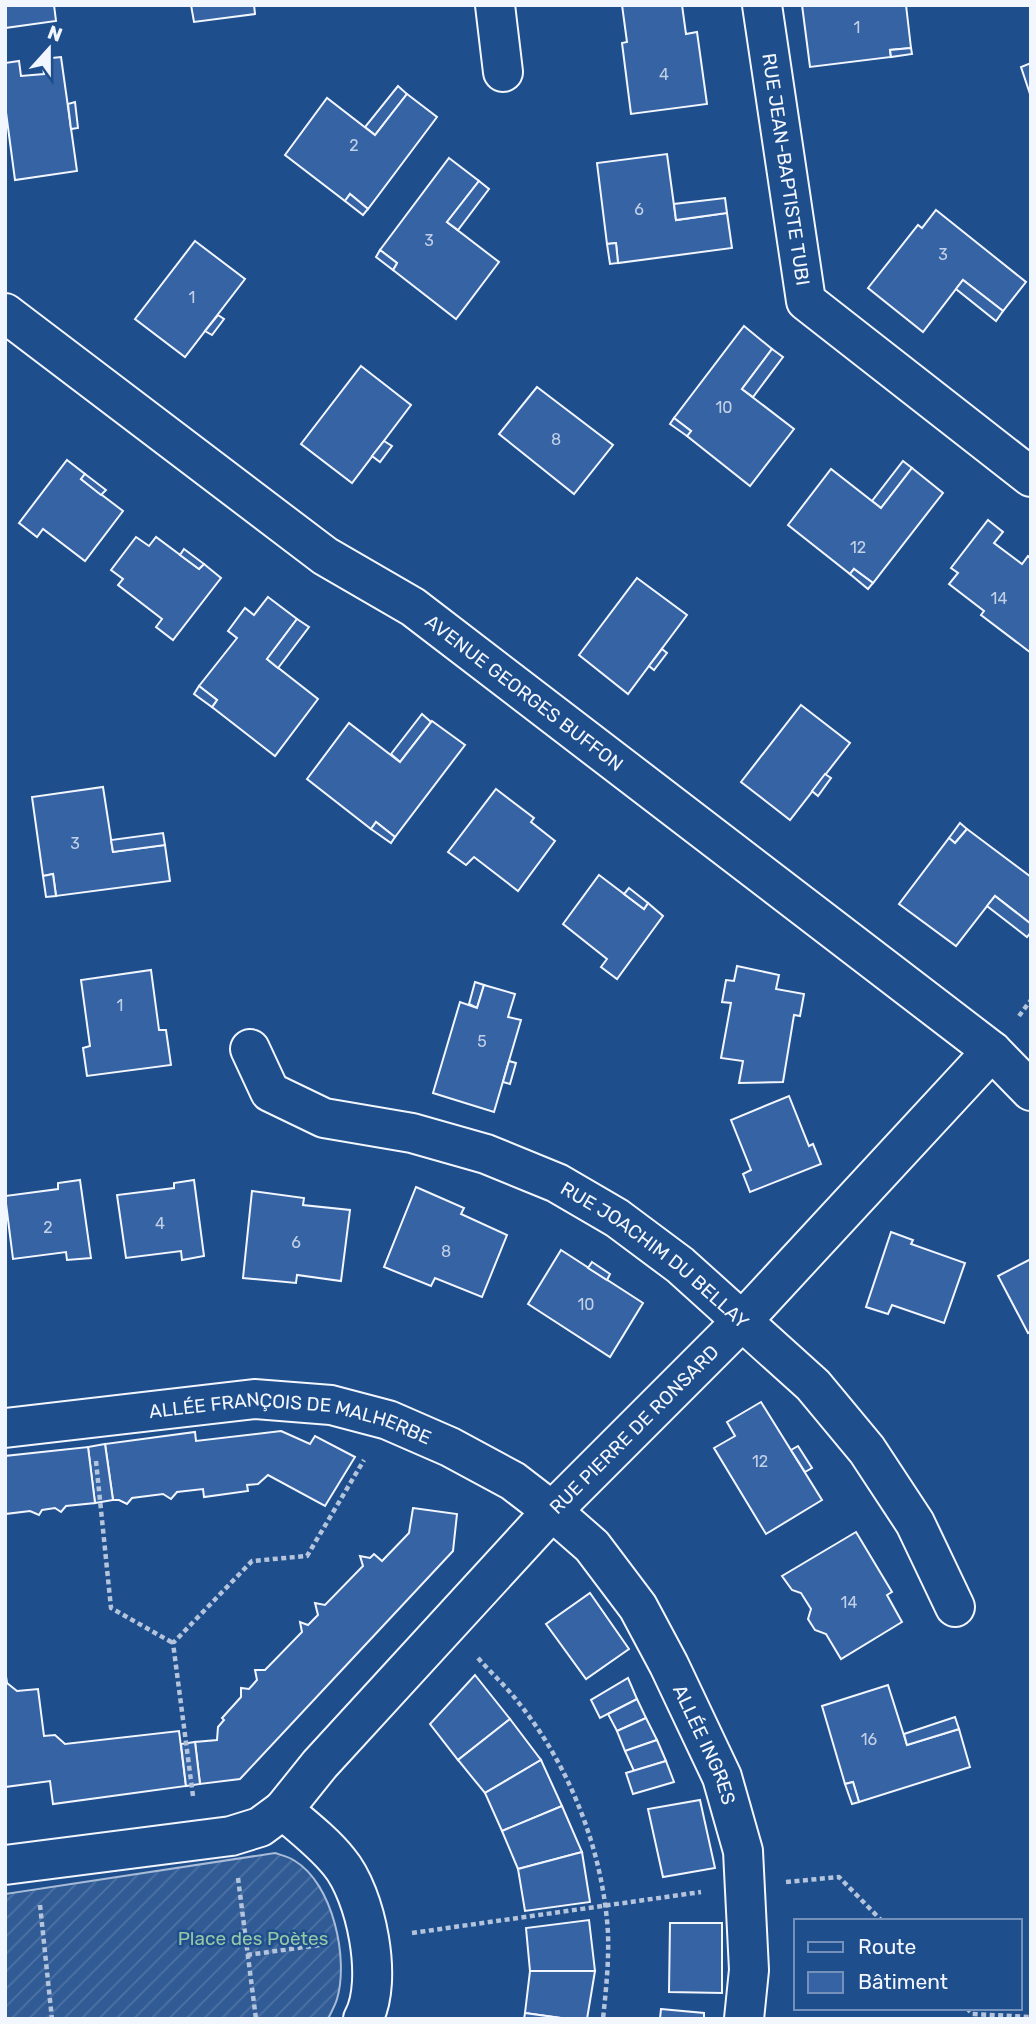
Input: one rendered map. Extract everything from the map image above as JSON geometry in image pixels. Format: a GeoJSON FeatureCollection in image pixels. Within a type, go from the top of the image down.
{"type":"FeatureCollection","features":[{"type":"Feature","properties":{"kind":"street"},"geometry":{"type":"LineString","coordinates":[[495,5],[503,72]]}},
{"type":"Feature","properties":{"kind":"street","name":"RUE JEAN-BAPTISTE TUBI"},"geometry":{"type":"LineString","coordinates":[[762,5],[806,301],[1031,477]]}},
{"type":"Feature","properties":{"kind":"street","name":"AVENUE GEORGES BUFFON"},"geometry":{"type":"LineString","coordinates":[[5,313],[326,556],[412,607],[992,1051],[1031,1091]]}},
{"type":"Feature","properties":{"kind":"street","name":"RUE JOACHIM DU BELLAY"},"geometry":{"type":"LineString","coordinates":[[250,1049],[270,1091],[324,1118],[412,1133],[485,1154],[557,1183],[617,1218],[680,1265],[813,1385],[867,1450],[915,1523],[956,1607]]}},
{"type":"Feature","properties":{"kind":"street","name":"RUE PIERRE DE RONSARD"},"geometry":{"type":"LineString","coordinates":[[283,1810],[320,1764],[552,1511],[743,1320],[992,1051]]}},
{"type":"Feature","properties":{"kind":"street","name":"ALLÉE FRANÇOIS DE MALHERBE"},"geometry":{"type":"LineString","coordinates":[[5,1428],[254,1399],[331,1405],[388,1420],[450,1447],[513,1481],[552,1511]]}},
{"type":"Feature","properties":{"kind":"street","name":"ALLÉE INGRES"},"geometry":{"type":"LineString","coordinates":[[552,1511],[592,1546],[638,1607],[722,1777],[743,1851],[748,1970],[744,2019]]}},
{"type":"Feature","properties":{"kind":"street"},"geometry":{"type":"LineString","coordinates":[[5,1865],[232,1836],[260,1827],[283,1810],[340,1863],[359,1896],[369,1938],[372,1966],[371,1988],[363,2019]]}},
{"type":"Feature","properties":{"kind":"path"},"geometry":{"type":"LineString","coordinates":[[92,1418],[111,1608],[173,1643]]}},
{"type":"Feature","properties":{"kind":"path"},"geometry":{"type":"LineString","coordinates":[[173,1643],[251,1561],[307,1556],[388,1420]]}},
{"type":"Feature","properties":{"kind":"path"},"geometry":{"type":"LineString","coordinates":[[173,1643],[193,1796]]}},
{"type":"Feature","properties":{"kind":"path"},"geometry":{"type":"LineString","coordinates":[[472,1653],[519,1702],[547,1743],[571,1787],[589,1835],[602,1883],[608,1933],[603,2019]]}},
{"type":"Feature","properties":{"kind":"path"},"geometry":{"type":"LineString","coordinates":[[232,1836],[256,2019]]}},
{"type":"Feature","properties":{"kind":"path"},"geometry":{"type":"LineString","coordinates":[[404,1934],[745,1886],[839,1877],[880,1919]]}},
{"type":"Feature","properties":{"kind":"path"},"geometry":{"type":"LineString","coordinates":[[38,1895],[52,2019]]}},
{"type":"Feature","properties":{"kind":"path"},"geometry":{"type":"LineString","coordinates":[[247,1955],[337,1942]]}},
{"type":"Feature","properties":{"kind":"path"},"geometry":{"type":"LineString","coordinates":[[969,2010],[972,2014],[1031,2017]]}},
{"type":"Feature","properties":{"kind":"green space","name":"Place des Poètes"},"geometry":{"type":"Polygon","coordinates":[[[275,1853],[293,1860],[308,1872],[328,1904],[335,1924],[341,1964],[340,1983],[336,2002],[328,2019],[5,2019],[5,1894],[275,1853]]]}},
{"type":"Feature","properties":{"kind":"building"},"geometry":{"type":"Polygon","coordinates":[[[5,5],[54,5],[56,21],[5,28],[5,5]]]}},
{"type":"Feature","properties":{"kind":"building"},"geometry":{"type":"Polygon","coordinates":[[[191,5],[254,5],[255,14],[194,22],[191,5]]]}},
{"type":"Feature","properties":{"kind":"building"},"geometry":{"type":"Polygon","coordinates":[[[622,5],[682,5],[686,34],[697,32],[707,104],[631,114],[622,43],[627,42],[622,5]]]}},
{"type":"Feature","properties":{"kind":"building"},"geometry":{"type":"Polygon","coordinates":[[[802,5],[906,5],[911,48],[890,50],[891,57],[810,67],[802,5]]]}},
{"type":"Feature","properties":{"kind":"building"},"geometry":{"type":"Polygon","coordinates":[[[911,48],[912,54],[891,57],[890,50],[911,48]]]}},
{"type":"Feature","properties":{"kind":"building"},"geometry":{"type":"Polygon","coordinates":[[[61,57],[77,171],[15,180],[5,105],[5,63],[19,61],[21,76],[44,74],[42,59],[61,57]]]}},
{"type":"Feature","properties":{"kind":"building"},"geometry":{"type":"Polygon","coordinates":[[[1031,63],[1031,97],[1021,67],[1031,63]]]}},
{"type":"Feature","properties":{"kind":"building"},"geometry":{"type":"Polygon","coordinates":[[[398,86],[407,94],[375,135],[365,127],[398,86]]]}},
{"type":"Feature","properties":{"kind":"building"},"geometry":{"type":"Polygon","coordinates":[[[407,94],[437,117],[368,209],[350,194],[345,201],[285,155],[327,98],[375,135],[407,94]]]}},
{"type":"Feature","properties":{"kind":"building"},"geometry":{"type":"Polygon","coordinates":[[[75,102],[78,128],[71,129],[68,104],[75,102]]]}},
{"type":"Feature","properties":{"kind":"building"},"geometry":{"type":"Polygon","coordinates":[[[667,154],[676,220],[727,213],[732,248],[618,263],[616,243],[607,244],[597,163],[667,154]]]}},
{"type":"Feature","properties":{"kind":"building"},"geometry":{"type":"Polygon","coordinates":[[[449,158],[479,181],[447,222],[499,262],[456,319],[393,270],[397,263],[380,250],[449,158]]]}},
{"type":"Feature","properties":{"kind":"building"},"geometry":{"type":"Polygon","coordinates":[[[479,181],[489,189],[458,230],[447,222],[479,181]]]}},
{"type":"Feature","properties":{"kind":"building"},"geometry":{"type":"Polygon","coordinates":[[[350,194],[368,209],[363,215],[345,201],[350,194]]]}},
{"type":"Feature","properties":{"kind":"building"},"geometry":{"type":"Polygon","coordinates":[[[725,198],[727,213],[676,220],[674,204],[725,198]]]}},
{"type":"Feature","properties":{"kind":"building"},"geometry":{"type":"Polygon","coordinates":[[[936,210],[1026,282],[1003,311],[963,280],[923,332],[868,288],[918,225],[922,228],[936,210]]]}},
{"type":"Feature","properties":{"kind":"building"},"geometry":{"type":"Polygon","coordinates":[[[195,241],[245,279],[185,357],[135,319],[195,241]]]}},
{"type":"Feature","properties":{"kind":"building"},"geometry":{"type":"Polygon","coordinates":[[[616,243],[618,263],[610,264],[607,244],[616,243]]]}},
{"type":"Feature","properties":{"kind":"building"},"geometry":{"type":"Polygon","coordinates":[[[380,250],[397,263],[393,270],[376,257],[380,250]]]}},
{"type":"Feature","properties":{"kind":"building"},"geometry":{"type":"Polygon","coordinates":[[[963,280],[1003,311],[996,321],[956,289],[963,280]]]}},
{"type":"Feature","properties":{"kind":"building"},"geometry":{"type":"Polygon","coordinates":[[[218,315],[224,319],[212,335],[205,331],[218,315]]]}},
{"type":"Feature","properties":{"kind":"building"},"geometry":{"type":"Polygon","coordinates":[[[744,326],[772,349],[742,389],[794,429],[750,486],[687,436],[691,431],[674,418],[744,326]]]}},
{"type":"Feature","properties":{"kind":"building"},"geometry":{"type":"Polygon","coordinates":[[[772,349],[783,357],[753,397],[742,389],[772,349]]]}},
{"type":"Feature","properties":{"kind":"building"},"geometry":{"type":"Polygon","coordinates":[[[361,366],[411,405],[352,483],[301,444],[361,366]]]}},
{"type":"Feature","properties":{"kind":"building"},"geometry":{"type":"Polygon","coordinates":[[[537,387],[613,445],[574,494],[499,434],[537,387]]]}},
{"type":"Feature","properties":{"kind":"building"},"geometry":{"type":"Polygon","coordinates":[[[674,418],[691,431],[687,436],[670,424],[674,418]]]}},
{"type":"Feature","properties":{"kind":"building"},"geometry":{"type":"Polygon","coordinates":[[[384,441],[392,446],[380,462],[372,456],[384,441]]]}},
{"type":"Feature","properties":{"kind":"building"},"geometry":{"type":"Polygon","coordinates":[[[67,460],[85,474],[81,479],[123,511],[85,561],[43,529],[37,537],[19,523],[67,460]]]}},
{"type":"Feature","properties":{"kind":"building"},"geometry":{"type":"Polygon","coordinates":[[[903,461],[912,468],[881,508],[872,501],[903,461]]]}},
{"type":"Feature","properties":{"kind":"building"},"geometry":{"type":"Polygon","coordinates":[[[912,468],[943,493],[873,583],[854,569],[850,574],[788,525],[831,469],[881,508],[912,468]]]}},
{"type":"Feature","properties":{"kind":"building"},"geometry":{"type":"Polygon","coordinates":[[[85,474],[106,490],[101,495],[81,479],[85,474]]]}},
{"type":"Feature","properties":{"kind":"building"},"geometry":{"type":"Polygon","coordinates":[[[988,520],[1003,532],[994,543],[1022,564],[1028,556],[1031,559],[1031,653],[981,615],[984,611],[949,584],[958,573],[951,568],[988,520]]]}},
{"type":"Feature","properties":{"kind":"building"},"geometry":{"type":"Polygon","coordinates":[[[136,537],[149,546],[156,537],[199,569],[204,564],[221,578],[173,640],[156,627],[162,619],[118,585],[123,579],[111,570],[136,537]]]}},
{"type":"Feature","properties":{"kind":"building"},"geometry":{"type":"Polygon","coordinates":[[[184,549],[204,564],[199,569],[180,555],[184,549]]]}},
{"type":"Feature","properties":{"kind":"building"},"geometry":{"type":"Polygon","coordinates":[[[854,569],[873,583],[868,589],[850,574],[854,569]]]}},
{"type":"Feature","properties":{"kind":"building"},"geometry":{"type":"Polygon","coordinates":[[[637,578],[687,615],[628,694],[579,655],[637,578]]]}},
{"type":"Feature","properties":{"kind":"building"},"geometry":{"type":"Polygon","coordinates":[[[268,597],[297,619],[267,659],[318,699],[275,756],[212,707],[217,700],[199,686],[237,638],[228,631],[245,608],[254,615],[268,597]]]}},
{"type":"Feature","properties":{"kind":"building"},"geometry":{"type":"Polygon","coordinates":[[[297,619],[309,627],[278,668],[267,659],[297,619]]]}},
{"type":"Feature","properties":{"kind":"building"},"geometry":{"type":"Polygon","coordinates":[[[662,649],[667,653],[654,670],[649,666],[662,649]]]}},
{"type":"Feature","properties":{"kind":"building"},"geometry":{"type":"Polygon","coordinates":[[[199,686],[217,700],[212,707],[194,694],[199,686]]]}},
{"type":"Feature","properties":{"kind":"building"},"geometry":{"type":"Polygon","coordinates":[[[801,705],[850,743],[790,820],[741,782],[801,705]]]}},
{"type":"Feature","properties":{"kind":"building"},"geometry":{"type":"Polygon","coordinates":[[[422,714],[431,722],[400,762],[391,754],[422,714]]]}},
{"type":"Feature","properties":{"kind":"building"},"geometry":{"type":"Polygon","coordinates":[[[432,721],[465,745],[395,837],[376,822],[371,829],[307,779],[349,723],[400,762],[432,721]]]}},
{"type":"Feature","properties":{"kind":"building"},"geometry":{"type":"Polygon","coordinates":[[[825,774],[831,778],[818,796],[812,791],[825,774]]]}},
{"type":"Feature","properties":{"kind":"building"},"geometry":{"type":"Polygon","coordinates":[[[103,787],[113,852],[165,845],[170,881],[56,896],[53,874],[43,876],[32,797],[103,787]]]}},
{"type":"Feature","properties":{"kind":"building"},"geometry":{"type":"Polygon","coordinates":[[[496,789],[534,818],[531,822],[555,841],[518,891],[474,857],[466,865],[448,852],[496,789]]]}},
{"type":"Feature","properties":{"kind":"building"},"geometry":{"type":"Polygon","coordinates":[[[376,822],[395,837],[391,843],[371,829],[376,822]]]}},
{"type":"Feature","properties":{"kind":"building"},"geometry":{"type":"Polygon","coordinates":[[[960,823],[967,829],[955,843],[949,838],[960,823]]]}},
{"type":"Feature","properties":{"kind":"building"},"geometry":{"type":"Polygon","coordinates":[[[967,829],[1031,877],[1031,924],[995,896],[956,946],[899,904],[949,838],[955,843],[967,829]]]}},
{"type":"Feature","properties":{"kind":"building"},"geometry":{"type":"Polygon","coordinates":[[[163,833],[165,845],[113,852],[111,840],[163,833]]]}},
{"type":"Feature","properties":{"kind":"building"},"geometry":{"type":"Polygon","coordinates":[[[53,874],[56,896],[46,897],[43,876],[53,874]]]}},
{"type":"Feature","properties":{"kind":"building"},"geometry":{"type":"Polygon","coordinates":[[[599,875],[644,909],[648,903],[663,916],[617,979],[601,967],[607,959],[563,924],[599,875]]]}},
{"type":"Feature","properties":{"kind":"building"},"geometry":{"type":"Polygon","coordinates":[[[629,888],[648,903],[644,909],[624,894],[629,888]]]}},
{"type":"Feature","properties":{"kind":"building"},"geometry":{"type":"Polygon","coordinates":[[[995,896],[1031,924],[1031,932],[1027,937],[987,906],[995,896]]]}},
{"type":"Feature","properties":{"kind":"building"},"geometry":{"type":"Polygon","coordinates":[[[737,966],[779,975],[776,989],[804,994],[800,1016],[794,1015],[783,1082],[739,1083],[743,1061],[721,1058],[731,1003],[722,1002],[726,980],[734,981],[737,966]]]}},
{"type":"Feature","properties":{"kind":"building"},"geometry":{"type":"Polygon","coordinates":[[[151,970],[159,1030],[166,1030],[171,1065],[87,1076],[83,1048],[90,1046],[81,980],[151,970]]]}},
{"type":"Feature","properties":{"kind":"building"},"geometry":{"type":"Polygon","coordinates":[[[475,982],[484,985],[477,1008],[469,1004],[475,982]]]}},
{"type":"Feature","properties":{"kind":"building"},"geometry":{"type":"Polygon","coordinates":[[[484,985],[515,994],[508,1017],[521,1020],[494,1112],[433,1093],[460,1002],[477,1008],[484,985]]]}},
{"type":"Feature","properties":{"kind":"building"},"geometry":{"type":"Polygon","coordinates":[[[509,1061],[516,1063],[510,1084],[503,1082],[509,1061]]]}},
{"type":"Feature","properties":{"kind":"building"},"geometry":{"type":"Polygon","coordinates":[[[789,1096],[809,1146],[813,1144],[821,1164],[750,1192],[743,1174],[751,1170],[731,1120],[789,1096]]]}},
{"type":"Feature","properties":{"kind":"building"},"geometry":{"type":"Polygon","coordinates":[[[80,1180],[91,1258],[67,1260],[66,1252],[13,1259],[5,1196],[58,1189],[58,1183],[80,1180]]]}},
{"type":"Feature","properties":{"kind":"building"},"geometry":{"type":"Polygon","coordinates":[[[194,1180],[204,1256],[182,1260],[181,1251],[126,1258],[117,1195],[174,1188],[174,1183],[194,1180]]]}},
{"type":"Feature","properties":{"kind":"building"},"geometry":{"type":"Polygon","coordinates":[[[416,1187],[464,1208],[461,1214],[507,1235],[482,1297],[435,1278],[431,1286],[384,1267],[416,1187]]]}},
{"type":"Feature","properties":{"kind":"building"},"geometry":{"type":"Polygon","coordinates":[[[252,1191],[304,1198],[303,1205],[350,1210],[341,1281],[297,1275],[296,1283],[243,1278],[252,1191]]]}},
{"type":"Feature","properties":{"kind":"building"},"geometry":{"type":"Polygon","coordinates":[[[891,1232],[913,1240],[911,1244],[965,1263],[944,1323],[892,1305],[888,1314],[866,1307],[891,1232]]]}},
{"type":"Feature","properties":{"kind":"building"},"geometry":{"type":"Polygon","coordinates":[[[561,1250],[643,1303],[610,1357],[528,1304],[561,1250]]]}},
{"type":"Feature","properties":{"kind":"building"},"geometry":{"type":"Polygon","coordinates":[[[1031,1259],[1031,1331],[1028,1333],[998,1276],[1031,1259]]]}},
{"type":"Feature","properties":{"kind":"building"},"geometry":{"type":"Polygon","coordinates":[[[592,1262],[610,1274],[607,1280],[588,1268],[592,1262]]]}},
{"type":"Feature","properties":{"kind":"building"},"geometry":{"type":"Polygon","coordinates":[[[761,1402],[822,1500],[766,1534],[714,1448],[735,1436],[727,1422],[761,1402]]]}},
{"type":"Feature","properties":{"kind":"building"},"geometry":{"type":"Polygon","coordinates":[[[281,1431],[310,1444],[315,1436],[355,1457],[325,1506],[268,1475],[258,1484],[247,1485],[248,1491],[204,1497],[203,1489],[177,1492],[171,1499],[163,1494],[132,1498],[127,1504],[113,1500],[105,1444],[195,1432],[196,1441],[281,1431]]]}},
{"type":"Feature","properties":{"kind":"building"},"geometry":{"type":"Polygon","coordinates":[[[105,1444],[113,1500],[95,1503],[88,1447],[105,1444]]]}},
{"type":"Feature","properties":{"kind":"building"},"geometry":{"type":"Polygon","coordinates":[[[798,1446],[812,1468],[805,1472],[791,1450],[798,1446]]]}},
{"type":"Feature","properties":{"kind":"building"},"geometry":{"type":"Polygon","coordinates":[[[88,1447],[95,1503],[66,1506],[61,1512],[55,1508],[42,1510],[39,1515],[30,1511],[5,1514],[5,1456],[88,1447]]]}},
{"type":"Feature","properties":{"kind":"building"},"geometry":{"type":"Polygon","coordinates":[[[413,1508],[457,1514],[453,1551],[240,1779],[200,1784],[195,1742],[217,1740],[218,1727],[224,1720],[222,1718],[241,1697],[241,1688],[249,1689],[257,1680],[255,1670],[265,1670],[302,1632],[300,1622],[308,1625],[318,1615],[315,1603],[325,1605],[363,1566],[360,1556],[370,1558],[374,1554],[382,1561],[409,1533],[413,1508]]]}},
{"type":"Feature","properties":{"kind":"building"},"geometry":{"type":"Polygon","coordinates":[[[856,1532],[892,1592],[887,1595],[902,1622],[841,1659],[826,1634],[815,1630],[808,1619],[811,1609],[801,1593],[792,1590],[782,1576],[856,1532]]]}},
{"type":"Feature","properties":{"kind":"building"},"geometry":{"type":"Polygon","coordinates":[[[590,1593],[629,1649],[586,1679],[546,1624],[590,1593]]]}},
{"type":"Feature","properties":{"kind":"building"},"geometry":{"type":"Polygon","coordinates":[[[5,1670],[7,1683],[17,1691],[38,1689],[44,1736],[55,1735],[65,1744],[179,1731],[186,1786],[53,1804],[50,1781],[5,1787],[5,1670]]]}},
{"type":"Feature","properties":{"kind":"building"},"geometry":{"type":"Polygon","coordinates":[[[475,1675],[510,1719],[458,1760],[430,1724],[475,1675]]]}},
{"type":"Feature","properties":{"kind":"building"},"geometry":{"type":"Polygon","coordinates":[[[628,1678],[637,1699],[600,1718],[591,1700],[628,1678]]]}},
{"type":"Feature","properties":{"kind":"building"},"geometry":{"type":"Polygon","coordinates":[[[888,1685],[907,1745],[959,1729],[970,1767],[859,1802],[853,1782],[845,1784],[822,1706],[888,1685]]]}},
{"type":"Feature","properties":{"kind":"building"},"geometry":{"type":"Polygon","coordinates":[[[637,1699],[646,1718],[617,1731],[608,1714],[637,1699]]]}},
{"type":"Feature","properties":{"kind":"building"},"geometry":{"type":"Polygon","coordinates":[[[955,1717],[959,1729],[907,1745],[904,1734],[955,1717]]]}},
{"type":"Feature","properties":{"kind":"building"},"geometry":{"type":"Polygon","coordinates":[[[646,1718],[657,1740],[625,1751],[617,1731],[646,1718]]]}},
{"type":"Feature","properties":{"kind":"building"},"geometry":{"type":"Polygon","coordinates":[[[510,1719],[541,1760],[485,1793],[458,1760],[510,1719]]]}},
{"type":"Feature","properties":{"kind":"building"},"geometry":{"type":"Polygon","coordinates":[[[657,1740],[666,1761],[634,1771],[625,1751],[657,1740]]]}},
{"type":"Feature","properties":{"kind":"building"},"geometry":{"type":"Polygon","coordinates":[[[195,1742],[200,1784],[186,1786],[181,1744],[195,1742]]]}},
{"type":"Feature","properties":{"kind":"building"},"geometry":{"type":"Polygon","coordinates":[[[541,1760],[562,1806],[502,1831],[485,1793],[541,1760]]]}},
{"type":"Feature","properties":{"kind":"building"},"geometry":{"type":"Polygon","coordinates":[[[666,1761],[674,1782],[633,1794],[626,1773],[666,1761]]]}},
{"type":"Feature","properties":{"kind":"building"},"geometry":{"type":"Polygon","coordinates":[[[853,1782],[859,1802],[852,1804],[845,1784],[853,1782]]]}},
{"type":"Feature","properties":{"kind":"building"},"geometry":{"type":"Polygon","coordinates":[[[700,1800],[715,1868],[663,1877],[648,1809],[700,1800]]]}},
{"type":"Feature","properties":{"kind":"building"},"geometry":{"type":"Polygon","coordinates":[[[562,1806],[582,1852],[518,1869],[502,1831],[562,1806]]]}},
{"type":"Feature","properties":{"kind":"building"},"geometry":{"type":"Polygon","coordinates":[[[582,1852],[590,1902],[525,1911],[518,1869],[582,1852]]]}},
{"type":"Feature","properties":{"kind":"building"},"geometry":{"type":"Polygon","coordinates":[[[589,1920],[595,1971],[530,1971],[526,1928],[589,1920]]]}},
{"type":"Feature","properties":{"kind":"building"},"geometry":{"type":"Polygon","coordinates":[[[670,1923],[722,1923],[722,1993],[669,1992],[670,1923]]]}},
{"type":"Feature","properties":{"kind":"building"},"geometry":{"type":"Polygon","coordinates":[[[530,1971],[595,1971],[587,2019],[525,2013],[530,1971]]]}},
{"type":"Feature","properties":{"kind":"building"},"geometry":{"type":"Polygon","coordinates":[[[661,2009],[704,2013],[704,2019],[660,2019],[661,2009]]]}},
{"type":"Feature","properties":{"kind":"building"},"geometry":{"type":"Polygon","coordinates":[[[525,2013],[568,2019],[524,2019],[525,2013]]]}}]}
